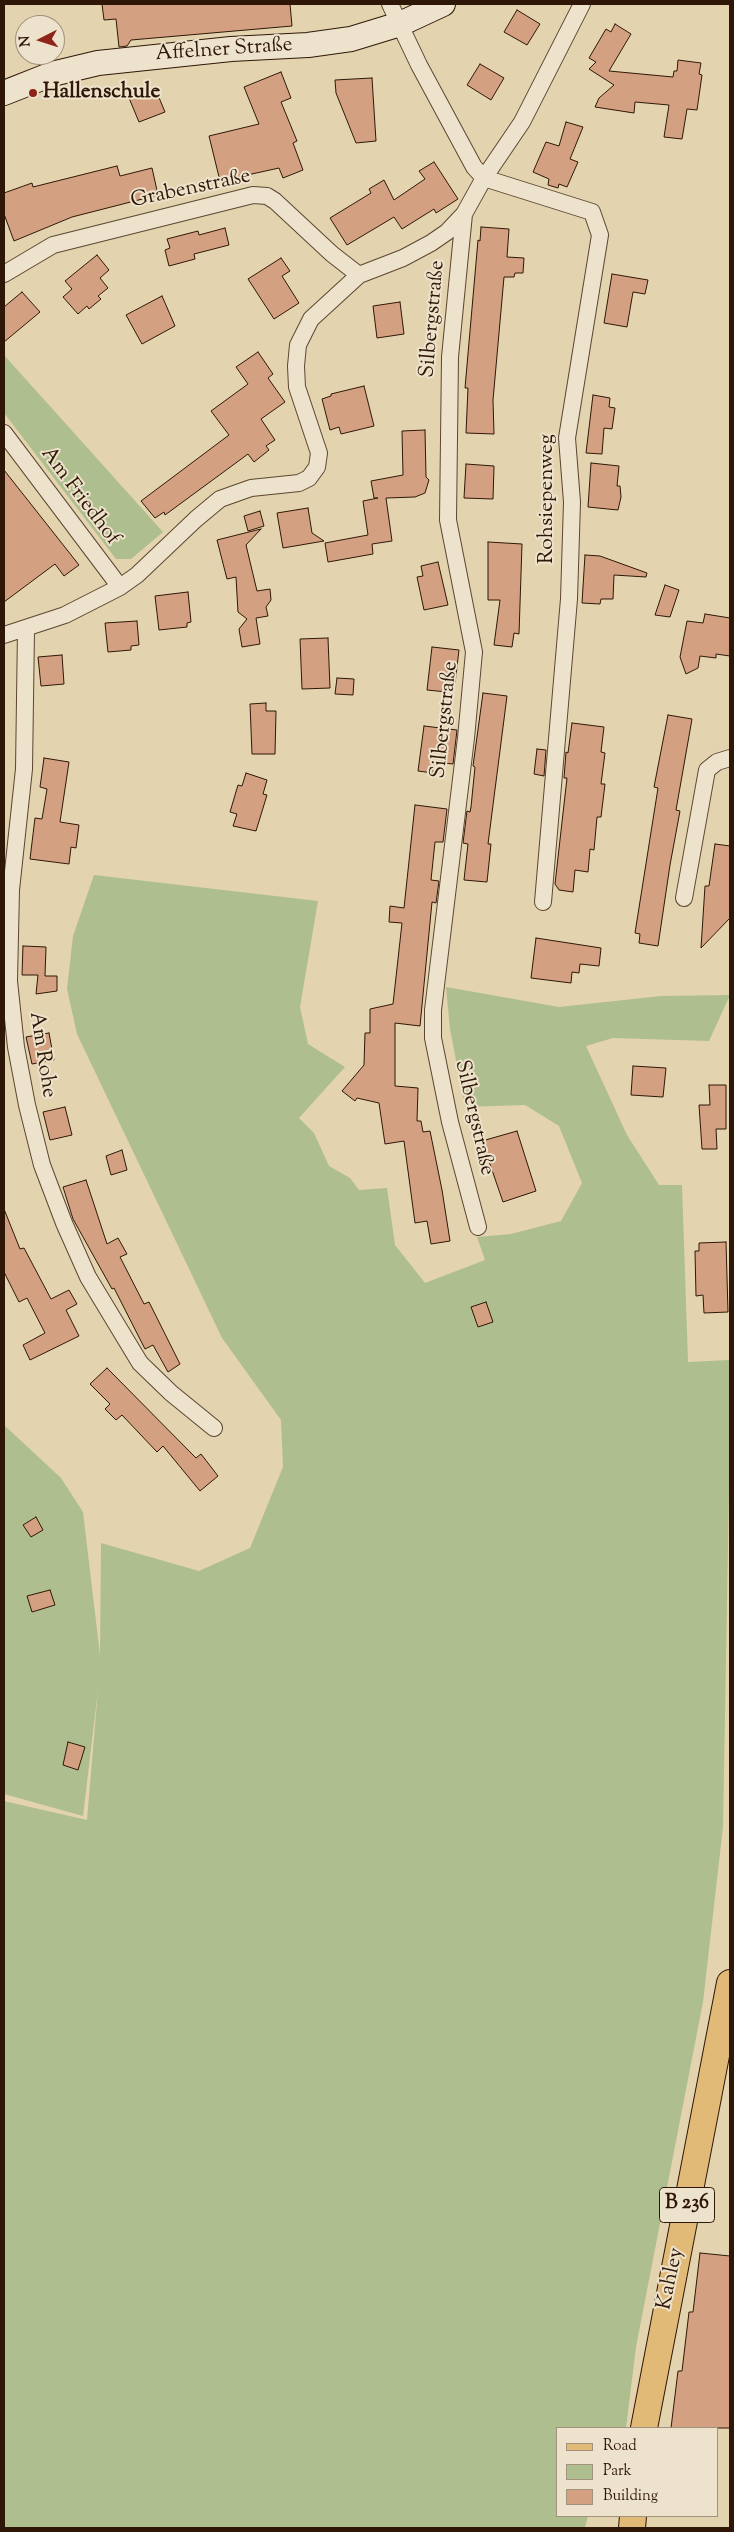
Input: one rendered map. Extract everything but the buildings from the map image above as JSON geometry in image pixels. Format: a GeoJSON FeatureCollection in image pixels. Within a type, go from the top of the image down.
{"type":"FeatureCollection","features":[{"type":"Feature","properties":{"kind":"main road","name":"Affelner Straße"},"geometry":{"type":"LineString","coordinates":[[4,93],[52,74],[98,62],[231,49],[323,43],[372,34],[395,14],[443,4]]}},
{"type":"Feature","properties":{"kind":"main road","name":"Kahley"},"geometry":{"type":"LineString","coordinates":[[644,2427],[730,1983]]}},
{"type":"Feature","properties":{"kind":"street"},"geometry":{"type":"LineString","coordinates":[[4,636],[65,615],[120,588],[138,575],[196,519],[220,499],[251,488],[299,483],[309,478],[317,467],[319,453],[297,387],[296,366],[298,345],[312,319],[359,275],[403,258],[431,243],[447,232],[464,214],[484,178],[522,122],[582,4]]}},
{"type":"Feature","properties":{"kind":"street"},"geometry":{"type":"LineString","coordinates":[[395,14],[441,109],[474,167],[484,178]]}},
{"type":"Feature","properties":{"kind":"street","name":"Rohsiepenweg"},"geometry":{"type":"LineString","coordinates":[[484,178],[592,212],[600,235],[567,438],[572,502],[569,599],[543,902]]}},
{"type":"Feature","properties":{"kind":"street","name":"Grabenstraße"},"geometry":{"type":"LineString","coordinates":[[4,274],[54,245],[252,195],[267,196],[275,200],[332,254],[359,275]]}},
{"type":"Feature","properties":{"kind":"street","name":"Silbergstraße"},"geometry":{"type":"LineString","coordinates":[[464,214],[450,357],[448,520],[474,652],[466,738],[433,1010],[433,1038],[450,1122],[478,1227]]}},
{"type":"Feature","properties":{"kind":"street","name":"Am Friedhof"},"geometry":{"type":"LineString","coordinates":[[4,433],[120,588]]}},
{"type":"Feature","properties":{"kind":"street","name":"Am Rohe"},"geometry":{"type":"LineString","coordinates":[[26,630],[24,769],[11,890],[9,981],[16,1047],[27,1105],[42,1165],[64,1224],[88,1277],[140,1363],[172,1394],[214,1428]]}},
{"type":"Feature","properties":{"kind":"street"},"geometry":{"type":"LineString","coordinates":[[684,898],[707,770],[717,762],[730,758]]}},
{"type":"Feature","properties":{"kind":"green space"},"geometry":{"type":"Polygon","coordinates":[[[4,355],[163,532],[131,559],[116,559],[4,413],[4,355]]]}},
{"type":"Feature","properties":{"kind":"green space"},"geometry":{"type":"Polygon","coordinates":[[[94,875],[318,901],[300,1007],[308,1044],[345,1067],[299,1118],[314,1133],[329,1166],[350,1178],[359,1190],[387,1188],[395,1245],[425,1283],[485,1260],[477,1237],[511,1234],[561,1221],[582,1183],[559,1126],[525,1105],[465,1107],[450,1029],[446,987],[559,1007],[661,996],[730,995],[709,1041],[613,1038],[586,1046],[627,1135],[659,1185],[682,1185],[688,1362],[730,1360],[730,1433],[723,1827],[703,2002],[636,2347],[626,2427],[556,2427],[556,2517],[588,2517],[585,2528],[4,2528],[4,1801],[87,1820],[98,1690],[83,1816],[4,1794],[4,1425],[61,1478],[83,1512],[100,1655],[101,1543],[199,1571],[250,1548],[283,1467],[281,1420],[222,1338],[77,1034],[67,989],[73,936],[94,875]]]}},
{"type":"Feature","properties":{"kind":"place","name":"Hallenschule"},"geometry":{"type":"Point","coordinates":[33,93]}}]}
